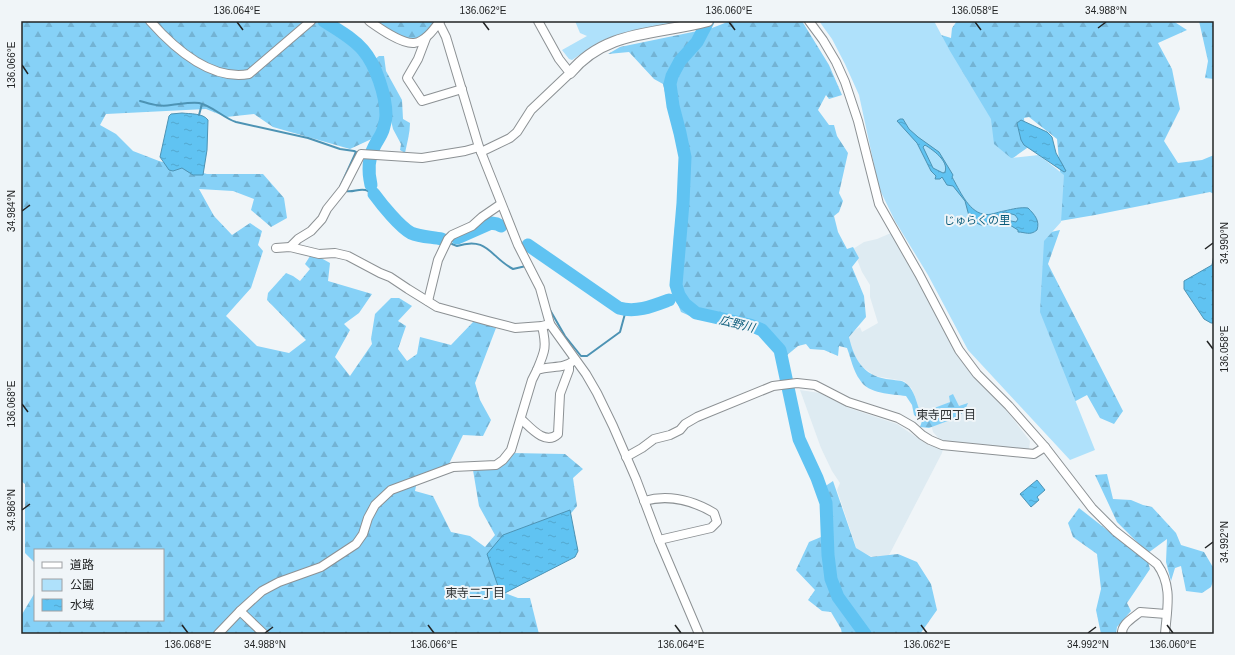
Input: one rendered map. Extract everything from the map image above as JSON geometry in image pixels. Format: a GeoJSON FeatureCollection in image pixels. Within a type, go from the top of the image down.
{"type":"FeatureCollection","features":[{"type":"Feature","properties":{"kind":"main road"},"geometry":{"type":"LineString","coordinates":[[570,73],[593,52],[614,41],[708,21]]}},
{"type":"Feature","properties":{"kind":"street"},"geometry":{"type":"LineString","coordinates":[[150,21],[177,48],[193,60],[217,72],[239,76],[249,74],[265,62],[311,21]]}},
{"type":"Feature","properties":{"kind":"street"},"geometry":{"type":"LineString","coordinates":[[369,21],[397,39],[414,43],[426,38]]}},
{"type":"Feature","properties":{"kind":"street"},"geometry":{"type":"LineString","coordinates":[[290,247],[298,238],[311,231],[322,219],[327,209],[343,189],[361,154],[422,158],[480,149],[510,138],[517,132],[531,110],[570,73],[559,59],[538,21]]}},
{"type":"Feature","properties":{"kind":"street"},"geometry":{"type":"LineString","coordinates":[[809,21],[823,40],[846,82],[857,115],[879,204],[919,274],[959,350],[977,374],[1009,406],[1045,447],[1077,490],[1100,517],[1115,531],[1157,564],[1162,570],[1168,585],[1165,634]]}},
{"type":"Feature","properties":{"kind":"street"},"geometry":{"type":"LineString","coordinates":[[462,89],[422,101],[407,78],[418,59],[426,38],[440,22],[446,37],[462,89],[480,149],[518,245],[540,288],[550,324],[572,362],[597,393],[626,457],[699,634]]}},
{"type":"Feature","properties":{"kind":"street"},"geometry":{"type":"LineString","coordinates":[[428,301],[438,260],[448,239],[452,235],[472,226],[501,204]]}},
{"type":"Feature","properties":{"kind":"street"},"geometry":{"type":"LineString","coordinates":[[276,248],[290,247],[320,254],[334,253],[348,256],[390,277],[437,307],[515,328],[550,324]]}},
{"type":"Feature","properties":{"kind":"street"},"geometry":{"type":"LineString","coordinates":[[218,634],[262,591],[279,582],[321,566],[356,544],[363,534],[368,518],[375,505],[391,490],[453,467],[496,465],[503,460],[511,450],[532,380],[545,350],[545,338],[542,326]]}},
{"type":"Feature","properties":{"kind":"street"},"geometry":{"type":"LineString","coordinates":[[537,370],[543,368],[558,368],[572,362]]}},
{"type":"Feature","properties":{"kind":"street"},"geometry":{"type":"LineString","coordinates":[[521,419],[536,434],[544,438],[556,437],[558,434],[560,394],[572,362]]}},
{"type":"Feature","properties":{"kind":"street"},"geometry":{"type":"LineString","coordinates":[[626,457],[654,439],[670,435],[680,430],[685,424],[697,417],[772,386],[797,383],[815,385],[848,402],[898,418],[912,426],[930,440],[942,445],[1034,454],[1045,447]]}},
{"type":"Feature","properties":{"kind":"street"},"geometry":{"type":"LineString","coordinates":[[644,502],[658,498],[682,499],[714,514],[717,522],[711,528],[659,540]]}},
{"type":"Feature","properties":{"kind":"street"},"geometry":{"type":"LineString","coordinates":[[240,611],[264,634]]}},
{"type":"Feature","properties":{"kind":"street"},"geometry":{"type":"LineString","coordinates":[[1122,634],[1121,630],[1125,625],[1140,612],[1166,614]]}},
{"type":"Feature","properties":{"kind":"shaded area"},"geometry":{"type":"Polygon","coordinates":[[[891,233],[964,364],[1001,403],[1030,441],[1029,450],[943,443],[933,432],[931,424],[955,400],[927,412],[918,410],[912,389],[904,381],[875,376],[857,363],[849,344],[850,333],[860,327],[862,332],[878,323],[870,297],[870,285],[862,272],[853,249],[864,242],[877,239],[891,233]]]}},
{"type":"Feature","properties":{"kind":"shaded area"},"geometry":{"type":"Polygon","coordinates":[[[800,390],[820,393],[849,408],[897,424],[928,445],[943,449],[887,559],[875,558],[857,550],[837,490],[840,483],[832,471],[821,448],[800,390]]]}},
{"type":"Feature","properties":{"kind":"green space"},"geometry":{"type":"Polygon","coordinates":[[[21,21],[314,21],[334,30],[358,47],[370,63],[379,56],[384,56],[386,71],[402,100],[403,119],[410,123],[405,153],[400,150],[401,144],[393,129],[388,108],[378,136],[350,149],[273,127],[254,114],[226,117],[206,109],[106,114],[100,125],[116,134],[133,151],[159,161],[207,174],[263,174],[284,198],[287,218],[271,227],[251,210],[254,199],[233,191],[199,189],[214,216],[232,235],[250,223],[262,231],[258,245],[263,251],[251,288],[226,316],[257,346],[289,353],[306,340],[267,300],[268,293],[286,273],[300,281],[310,269],[305,264],[312,253],[330,263],[328,281],[372,294],[359,313],[344,324],[350,330],[335,357],[350,376],[372,344],[371,339],[375,314],[391,298],[399,298],[412,306],[398,321],[406,326],[398,349],[407,361],[417,354],[420,337],[451,345],[474,321],[496,328],[475,383],[480,400],[491,420],[483,436],[463,435],[448,466],[417,481],[415,491],[433,496],[451,532],[470,536],[485,547],[495,535],[479,506],[473,470],[504,465],[511,453],[565,454],[583,469],[573,478],[577,506],[505,593],[518,598],[530,598],[539,634],[21,634],[21,616],[34,594],[34,621],[164,621],[164,549],[34,549],[34,562],[25,553],[25,484],[21,481],[21,21]]]}},
{"type":"Feature","properties":{"kind":"green space"},"geometry":{"type":"Polygon","coordinates":[[[366,21],[437,21],[427,34],[412,41],[366,21]]]}},
{"type":"Feature","properties":{"kind":"green space"},"geometry":{"type":"Polygon","coordinates":[[[575,21],[682,22],[619,34],[599,42],[572,60],[569,59],[562,50],[587,36],[580,33],[575,21]]]}},
{"type":"Feature","properties":{"kind":"green space"},"geometry":{"type":"Polygon","coordinates":[[[730,21],[802,21],[829,65],[842,95],[829,99],[826,95],[818,110],[829,125],[834,125],[837,136],[848,153],[839,193],[843,201],[839,212],[834,216],[838,232],[847,249],[853,247],[859,258],[852,267],[864,296],[866,317],[849,337],[851,345],[861,365],[871,374],[886,379],[902,381],[907,384],[914,394],[919,409],[929,410],[950,402],[949,396],[953,394],[959,406],[968,403],[964,412],[953,419],[929,428],[920,427],[922,421],[914,415],[912,405],[906,396],[874,391],[864,385],[856,373],[847,348],[839,346],[838,356],[824,350],[810,349],[806,344],[798,346],[786,356],[776,340],[758,325],[731,315],[717,315],[699,320],[681,312],[671,287],[674,235],[682,163],[663,84],[654,79],[629,52],[608,54],[620,47],[712,28],[730,21]]]}},
{"type":"Feature","properties":{"kind":"green space","name":"じゅらくの里"},"geometry":{"type":"Polygon","coordinates":[[[819,21],[934,21],[950,51],[991,119],[994,144],[1011,158],[1039,155],[1064,175],[1061,222],[1044,241],[1040,312],[1095,450],[1070,460],[968,350],[928,275],[895,221],[879,188],[859,95],[832,39],[819,21]]]}},
{"type":"Feature","properties":{"kind":"green space"},"geometry":{"type":"Polygon","coordinates":[[[957,21],[1173,21],[1187,30],[1158,43],[1172,69],[1180,109],[1164,141],[1178,163],[1202,160],[1214,155],[1214,194],[1210,192],[1054,222],[1061,181],[1057,139],[1029,117],[1024,118],[1027,148],[1006,163],[991,155],[935,33],[951,38],[952,28],[957,21]]]}},
{"type":"Feature","properties":{"kind":"green space"},"geometry":{"type":"Polygon","coordinates":[[[1199,21],[1214,21],[1214,79],[1205,78],[1208,61],[1199,21]]]}},
{"type":"Feature","properties":{"kind":"green space"},"geometry":{"type":"Polygon","coordinates":[[[1060,230],[1048,264],[1123,411],[1114,424],[1100,418],[1087,395],[1070,404],[1036,322],[1033,236],[1060,230]]]}},
{"type":"Feature","properties":{"kind":"green space"},"geometry":{"type":"Polygon","coordinates":[[[1107,474],[1113,499],[1131,500],[1152,507],[1176,533],[1181,545],[1204,552],[1214,569],[1214,578],[1211,587],[1202,593],[1186,591],[1181,566],[1175,568],[1171,581],[1166,562],[1167,539],[1148,553],[1117,522],[1095,475],[1107,474]]]}},
{"type":"Feature","properties":{"kind":"green space"},"geometry":{"type":"Polygon","coordinates":[[[833,481],[856,548],[871,557],[898,554],[917,562],[931,584],[937,610],[920,634],[842,634],[841,629],[831,612],[822,611],[808,600],[815,590],[796,570],[809,542],[821,537],[824,509],[818,491],[833,481]]]}},
{"type":"Feature","properties":{"kind":"green space"},"geometry":{"type":"Polygon","coordinates":[[[1079,508],[1148,562],[1150,569],[1127,603],[1131,611],[1117,627],[1116,634],[1101,634],[1096,610],[1101,589],[1097,554],[1073,537],[1068,523],[1079,508]]]}},
{"type":"Feature","properties":{"kind":"water"},"geometry":{"type":"Polygon","coordinates":[[[182,113],[200,115],[208,120],[207,150],[203,175],[193,175],[182,168],[173,171],[169,170],[160,157],[169,116],[171,114],[182,113]]]}},
{"type":"Feature","properties":{"kind":"water"},"geometry":{"type":"Polygon","coordinates":[[[903,119],[909,129],[939,152],[953,175],[952,177],[961,193],[973,209],[988,215],[1016,208],[1028,208],[1036,218],[1038,224],[1037,230],[1032,233],[1018,232],[1018,230],[1005,222],[981,225],[974,222],[969,216],[965,201],[953,186],[947,185],[942,177],[940,179],[935,179],[936,176],[931,171],[917,143],[897,121],[903,119]],[[925,145],[923,147],[933,168],[943,173],[945,172],[946,168],[943,160],[925,145]],[[1005,212],[1000,214],[1001,219],[1016,222],[1018,219],[1015,215],[1005,212]]]}},
{"type":"Feature","properties":{"kind":"water"},"geometry":{"type":"Polygon","coordinates":[[[1021,120],[1047,132],[1052,137],[1056,153],[1066,171],[1064,172],[1024,145],[1021,140],[1017,123],[1021,120]]]}},
{"type":"Feature","properties":{"kind":"water"},"geometry":{"type":"Polygon","coordinates":[[[1214,255],[1214,323],[1211,323],[1204,319],[1184,289],[1184,281],[1212,265],[1214,255]]]}},
{"type":"Feature","properties":{"kind":"water"},"geometry":{"type":"Polygon","coordinates":[[[1037,480],[1045,490],[1037,497],[1039,500],[1031,507],[1020,494],[1037,480]]]}},
{"type":"Feature","properties":{"kind":"water"},"geometry":{"type":"Polygon","coordinates":[[[570,510],[578,551],[575,557],[501,595],[487,554],[503,535],[570,510]]]}},
{"type":"Feature","properties":{"kind":"waterway"},"geometry":{"type":"LineString","coordinates":[[324,21],[350,38],[363,50],[368,56],[376,72],[382,90],[386,107],[386,117],[382,132],[371,156],[369,170],[371,185]]}},
{"type":"Feature","properties":{"kind":"waterway","name":"広野川"},"geometry":{"type":"LineString","coordinates":[[708,21],[697,42],[680,61],[672,76],[670,84],[673,106],[685,157],[683,203],[676,285],[679,295],[685,304],[696,313],[750,325],[762,330],[780,350],[799,439],[817,478],[826,503],[828,555],[831,579],[838,597],[865,634]]}},
{"type":"Feature","properties":{"kind":"waterway"},"geometry":{"type":"LineString","coordinates":[[140,101],[163,106],[199,103],[236,122],[308,138],[340,149],[354,151],[356,152],[340,187],[342,188]]}},
{"type":"Feature","properties":{"kind":"waterway"},"geometry":{"type":"LineString","coordinates":[[199,115],[202,104]]}},
{"type":"Feature","properties":{"kind":"waterway"},"geometry":{"type":"LineString","coordinates":[[346,191],[368,191],[380,206],[384,207]]}},
{"type":"Feature","properties":{"kind":"waterway"},"geometry":{"type":"LineString","coordinates":[[374,194],[386,210],[411,233],[442,239]]}},
{"type":"Feature","properties":{"kind":"waterway"},"geometry":{"type":"LineString","coordinates":[[457,238],[491,223],[501,226]]}},
{"type":"Feature","properties":{"kind":"waterway"},"geometry":{"type":"LineString","coordinates":[[452,244],[457,246],[476,244],[488,249],[513,269],[526,266]]}},
{"type":"Feature","properties":{"kind":"waterway"},"geometry":{"type":"LineString","coordinates":[[528,245],[619,308],[632,310],[669,300]]}},
{"type":"Feature","properties":{"kind":"waterway"},"geometry":{"type":"LineString","coordinates":[[550,310],[565,336],[581,356],[587,356],[620,332],[626,310]]}},
{"type":"Feature","properties":{"kind":"district","name":"東寺四丁目"},"geometry":{"type":"Point","coordinates":[946,415]}},
{"type":"Feature","properties":{"kind":"district","name":"東寺二丁目"},"geometry":{"type":"Point","coordinates":[475,593]}}]}
